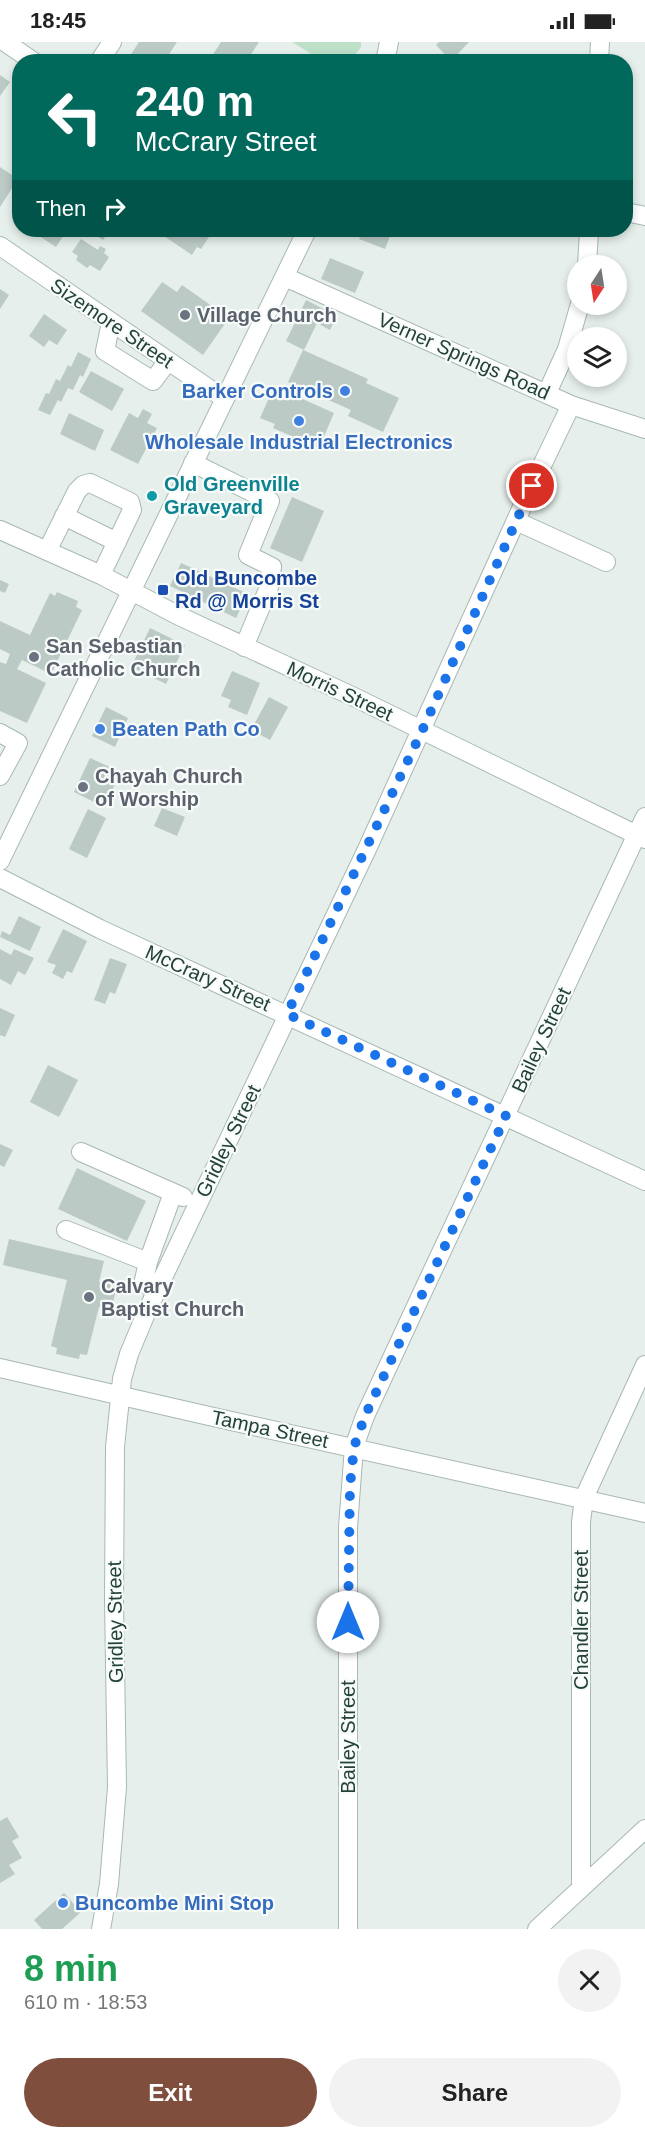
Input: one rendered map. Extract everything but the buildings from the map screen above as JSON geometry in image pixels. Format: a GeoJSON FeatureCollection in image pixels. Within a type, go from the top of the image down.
{"type":"FeatureCollection","features":[{"type":"Feature","properties":{"kind":"street"},"geometry":{"type":"LineString","coordinates":[[5,42],[22,54]]}},
{"type":"Feature","properties":{"kind":"street"},"geometry":{"type":"LineString","coordinates":[[0,861],[285,277],[298,237]]}},
{"type":"Feature","properties":{"kind":"street"},"geometry":{"type":"LineString","coordinates":[[588,255],[589,237]]}},
{"type":"Feature","properties":{"kind":"street","name":"Sizemore Street"},"geometry":{"type":"LineString","coordinates":[[0,246],[225,398]]}},
{"type":"Feature","properties":{"kind":"street","name":"Verner Springs Road"},"geometry":{"type":"LineString","coordinates":[[285,277],[571,405],[645,429]]}},
{"type":"Feature","properties":{"kind":"street"},"geometry":{"type":"LineString","coordinates":[[547,393],[567,349],[577,315]]}},
{"type":"Feature","properties":{"kind":"street"},"geometry":{"type":"LineString","coordinates":[[111,322],[105,351],[153,381],[168,361]]}},
{"type":"Feature","properties":{"kind":"street","name":"Gridley Street"},"geometry":{"type":"LineString","coordinates":[[100,1929],[109,1884],[117,1787],[113,1474],[122,1379],[129,1354],[155,1293],[422,731],[516,520],[571,405]]}},
{"type":"Feature","properties":{"kind":"street"},"geometry":{"type":"LineString","coordinates":[[193,463],[270,501],[248,555],[272,567],[269,587],[244,647]]}},
{"type":"Feature","properties":{"kind":"street"},"geometry":{"type":"LineString","coordinates":[[47,551],[77,491],[83,485],[90,483],[130,502],[132,510],[101,575]]}},
{"type":"Feature","properties":{"kind":"street"},"geometry":{"type":"LineString","coordinates":[[64,516],[117,542]]}},
{"type":"Feature","properties":{"kind":"street"},"geometry":{"type":"LineString","coordinates":[[516,520],[606,562]]}},
{"type":"Feature","properties":{"kind":"street","name":"Morris Street"},"geometry":{"type":"LineString","coordinates":[[0,530],[101,575],[244,647],[641,837]]}},
{"type":"Feature","properties":{"kind":"street"},"geometry":{"type":"LineString","coordinates":[[0,733],[18,743],[0,776]]}},
{"type":"Feature","properties":{"kind":"street","name":"Bailey Street"},"geometry":{"type":"LineString","coordinates":[[348,1929],[348,1527],[354,1447],[365,1416],[506,1116],[641,837],[645,817]]}},
{"type":"Feature","properties":{"kind":"street","name":"McCrary Street"},"geometry":{"type":"LineString","coordinates":[[0,878],[90,924],[645,1181]]}},
{"type":"Feature","properties":{"kind":"street"},"geometry":{"type":"LineString","coordinates":[[81,1152],[198,1203]]}},
{"type":"Feature","properties":{"kind":"street"},"geometry":{"type":"LineString","coordinates":[[155,1293],[144,1280],[148,1262],[173,1193]]}},
{"type":"Feature","properties":{"kind":"street"},"geometry":{"type":"LineString","coordinates":[[66,1230],[148,1262]]}},
{"type":"Feature","properties":{"kind":"street"},"geometry":{"type":"LineString","coordinates":[[156,1239],[176,1249]]}},
{"type":"Feature","properties":{"kind":"street","name":"Chandler Street"},"geometry":{"type":"LineString","coordinates":[[581,1888],[581,1522],[584,1498],[645,1365]]}},
{"type":"Feature","properties":{"kind":"street","name":"Tampa Street"},"geometry":{"type":"LineString","coordinates":[[0,1368],[645,1513]]}},
{"type":"Feature","properties":{"kind":"street"},"geometry":{"type":"LineString","coordinates":[[537,1929],[645,1829]]}},
{"type":"Feature","properties":{"kind":"green space"},"geometry":{"type":"Polygon","coordinates":[[[292,42],[361,42],[361,47],[356,54],[312,54],[292,42]]]}},
{"type":"Feature","properties":{"kind":"place","name":"Village Church"},"geometry":{"type":"Point","coordinates":[185,315]}},
{"type":"Feature","properties":{"kind":"place","name":"Barker Controls"},"geometry":{"type":"Point","coordinates":[345,391]}},
{"type":"Feature","properties":{"kind":"place","name":"Wholesale Industrial Electronics"},"geometry":{"type":"Point","coordinates":[299,421]}},
{"type":"Feature","properties":{"kind":"place","name":"Old Greenville Graveyard"},"geometry":{"type":"Point","coordinates":[152,496]}},
{"type":"Feature","properties":{"kind":"place","name":"Old Buncombe Rd @ Morris St"},"geometry":{"type":"Point","coordinates":[163,590]}},
{"type":"Feature","properties":{"kind":"place","name":"San Sebastian Catholic Church"},"geometry":{"type":"Point","coordinates":[34,657]}},
{"type":"Feature","properties":{"kind":"place","name":"Beaten Path Co"},"geometry":{"type":"Point","coordinates":[100,729]}},
{"type":"Feature","properties":{"kind":"place","name":"Chayah Church of Worship"},"geometry":{"type":"Point","coordinates":[83,787]}},
{"type":"Feature","properties":{"kind":"place","name":"Calvary Baptist Church"},"geometry":{"type":"Point","coordinates":[89,1297]}},
{"type":"Feature","properties":{"kind":"place","name":"Buncombe Mini Stop"},"geometry":{"type":"Point","coordinates":[63,1903]}},
{"type":"Feature","properties":{"kind":"route"},"geometry":{"type":"LineString","coordinates":[[348,1622],[348,1527],[354,1447],[365,1416],[506,1116],[287,1014],[422,731],[532,486]]}}]}
